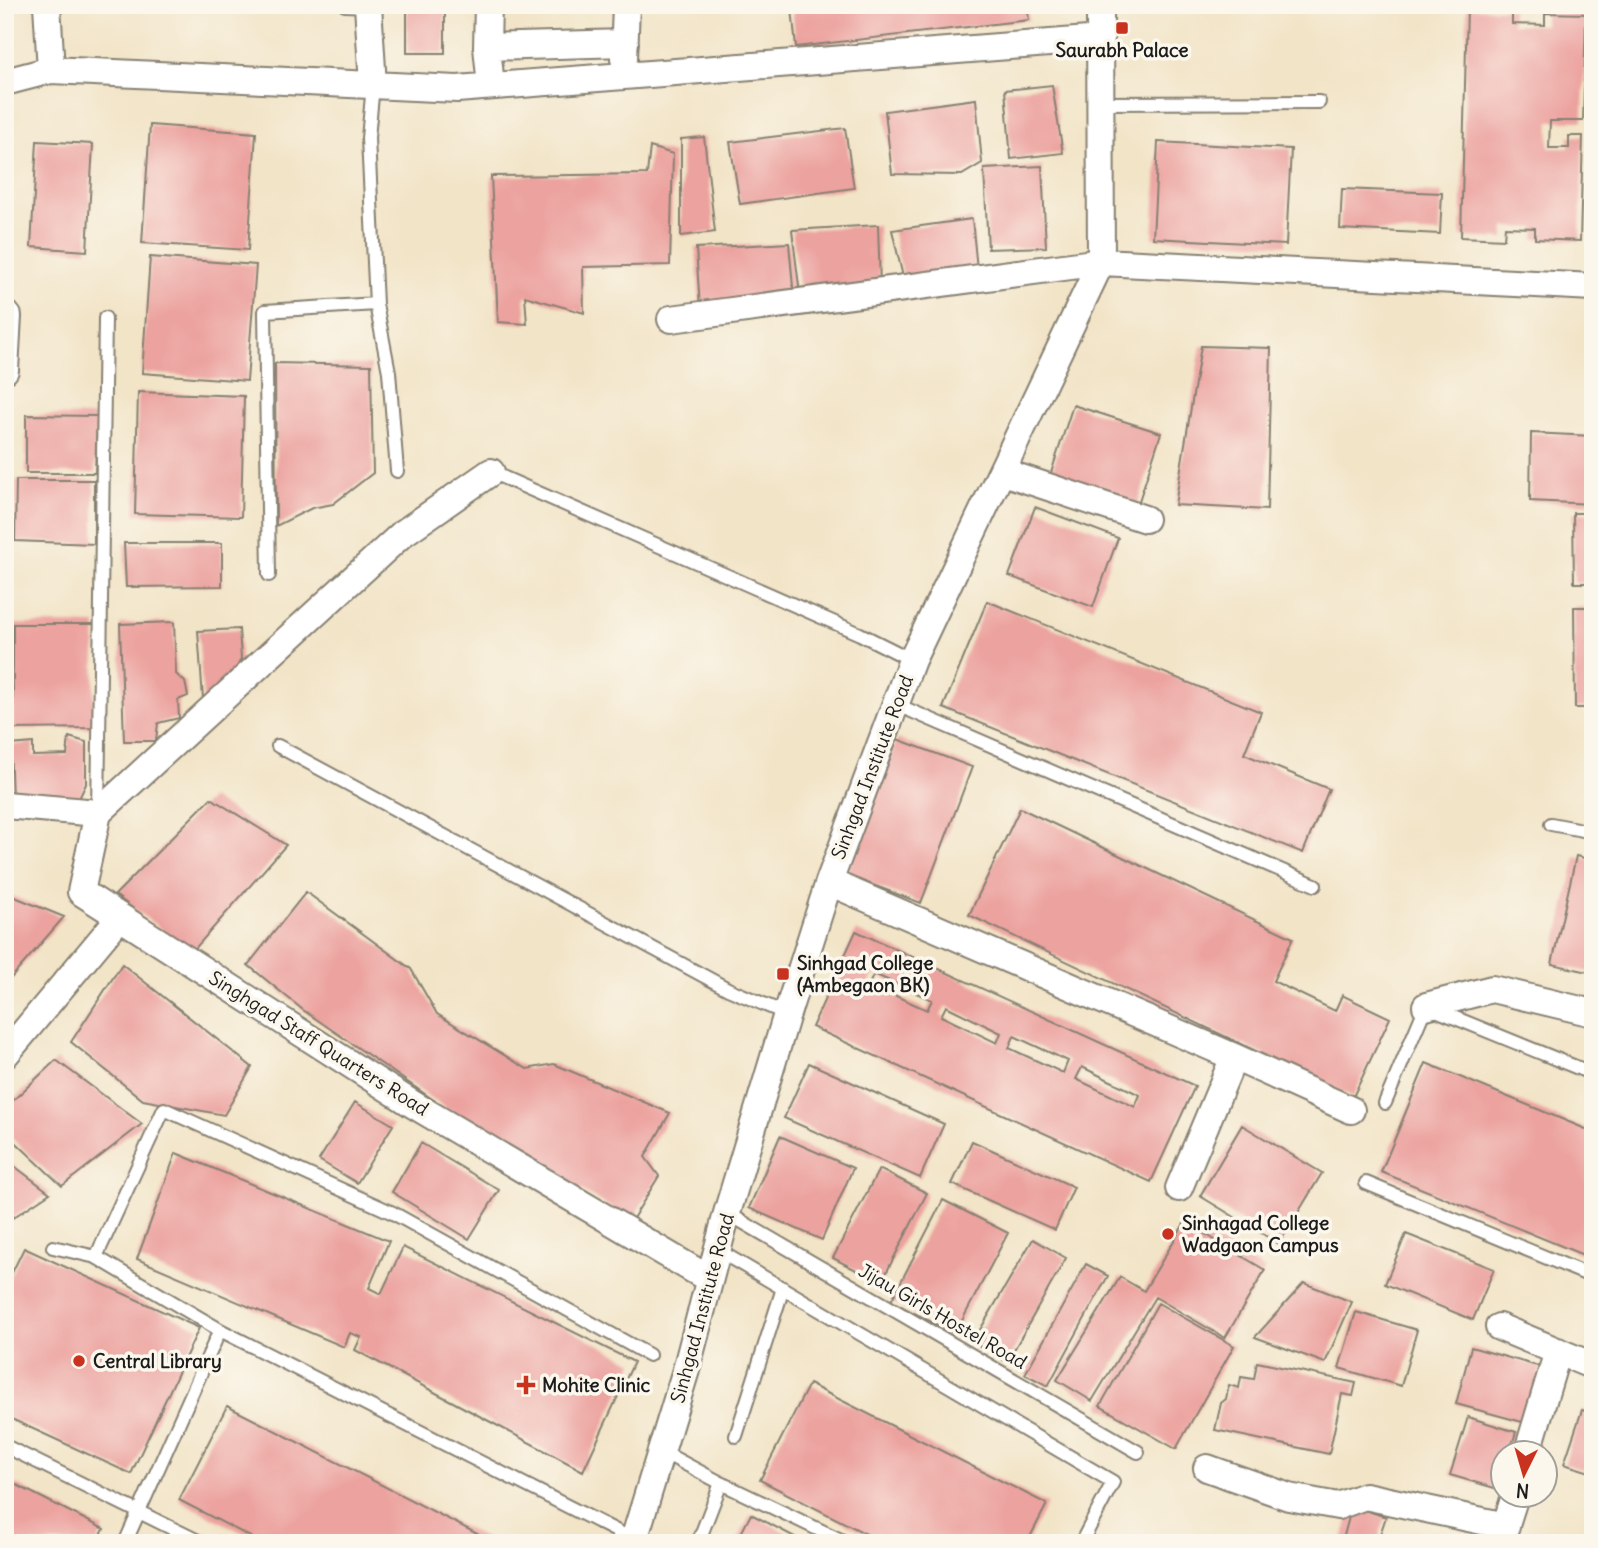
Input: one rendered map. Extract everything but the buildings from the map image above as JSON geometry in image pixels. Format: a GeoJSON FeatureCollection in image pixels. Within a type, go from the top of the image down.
{"type":"FeatureCollection","features":[{"type":"Feature","properties":{"kind":"street"},"geometry":{"type":"LineString","coordinates":[[47,5],[51,70]]}},
{"type":"Feature","properties":{"kind":"street"},"geometry":{"type":"LineString","coordinates":[[488,5],[487,47],[491,86]]}},
{"type":"Feature","properties":{"kind":"street"},"geometry":{"type":"LineString","coordinates":[[623,76],[626,5]]}},
{"type":"Feature","properties":{"kind":"street","name":"Sinhgad Institute Road"},"geometry":{"type":"LineString","coordinates":[[633,1541],[686,1370],[727,1213],[829,882],[912,660],[1101,262],[1100,5]]}},
{"type":"Feature","properties":{"kind":"street"},"geometry":{"type":"LineString","coordinates":[[361,6],[373,85]]}},
{"type":"Feature","properties":{"kind":"street"},"geometry":{"type":"LineString","coordinates":[[5,82],[51,70],[457,89],[1101,39]]}},
{"type":"Feature","properties":{"kind":"street"},"geometry":{"type":"LineString","coordinates":[[487,47],[625,43]]}},
{"type":"Feature","properties":{"kind":"street"},"geometry":{"type":"LineString","coordinates":[[554,82],[555,45]]}},
{"type":"Feature","properties":{"kind":"street"},"geometry":{"type":"LineString","coordinates":[[671,319],[1101,262],[1593,287]]}},
{"type":"Feature","properties":{"kind":"street"},"geometry":{"type":"LineString","coordinates":[[5,316],[8,316],[5,370]]}},
{"type":"Feature","properties":{"kind":"street"},"geometry":{"type":"LineString","coordinates":[[5,805],[97,813],[402,534],[491,472]]}},
{"type":"Feature","properties":{"kind":"street"},"geometry":{"type":"LineString","coordinates":[[1003,472],[1146,519]]}},
{"type":"Feature","properties":{"kind":"street","name":"Singhgad Staff Quarters Road"},"geometry":{"type":"LineString","coordinates":[[97,813],[81,892],[414,1105],[709,1279]]}},
{"type":"Feature","properties":{"kind":"street"},"geometry":{"type":"LineString","coordinates":[[829,882],[1350,1110]]}},
{"type":"Feature","properties":{"kind":"street"},"geometry":{"type":"LineString","coordinates":[[5,1055],[120,917]]}},
{"type":"Feature","properties":{"kind":"street"},"geometry":{"type":"LineString","coordinates":[[1426,1006],[1492,989],[1593,1013]]}},
{"type":"Feature","properties":{"kind":"street"},"geometry":{"type":"LineString","coordinates":[[1179,1188],[1234,1057]]}},
{"type":"Feature","properties":{"kind":"street"},"geometry":{"type":"LineString","coordinates":[[1499,1327],[1593,1366]]}},
{"type":"Feature","properties":{"kind":"street"},"geometry":{"type":"LineString","coordinates":[[1531,1440],[1558,1352]]}},
{"type":"Feature","properties":{"kind":"street"},"geometry":{"type":"LineString","coordinates":[[1207,1468],[1289,1497],[1338,1506],[1365,1496],[1503,1534],[1511,1510]]}},
{"type":"Feature","properties":{"kind":"lane"},"geometry":{"type":"LineString","coordinates":[[373,85],[368,138],[376,304],[389,372],[397,471]]}},
{"type":"Feature","properties":{"kind":"lane"},"geometry":{"type":"LineString","coordinates":[[1101,103],[1320,102]]}},
{"type":"Feature","properties":{"kind":"lane"},"geometry":{"type":"LineString","coordinates":[[269,575],[265,311],[376,304]]}},
{"type":"Feature","properties":{"kind":"lane"},"geometry":{"type":"LineString","coordinates":[[97,813],[105,318]]}},
{"type":"Feature","properties":{"kind":"lane"},"geometry":{"type":"LineString","coordinates":[[491,472],[860,634],[912,660]]}},
{"type":"Feature","properties":{"kind":"lane"},"geometry":{"type":"LineString","coordinates":[[895,704],[1315,886]]}},
{"type":"Feature","properties":{"kind":"lane"},"geometry":{"type":"LineString","coordinates":[[278,746],[728,989],[787,1014]]}},
{"type":"Feature","properties":{"kind":"lane"},"geometry":{"type":"LineString","coordinates":[[1551,824],[1593,832]]}},
{"type":"Feature","properties":{"kind":"lane"},"geometry":{"type":"LineString","coordinates":[[1385,1103],[1426,1006],[1593,1074]]}},
{"type":"Feature","properties":{"kind":"lane"},"geometry":{"type":"LineString","coordinates":[[96,1257],[164,1109],[393,1213],[649,1355]]}},
{"type":"Feature","properties":{"kind":"lane"},"geometry":{"type":"LineString","coordinates":[[1366,1184],[1593,1276]]}},
{"type":"Feature","properties":{"kind":"lane","name":"Jijau Girls Hostel Road"},"geometry":{"type":"LineString","coordinates":[[727,1213],[1138,1452]]}},
{"type":"Feature","properties":{"kind":"lane"},"geometry":{"type":"LineString","coordinates":[[53,1247],[96,1257],[220,1330],[633,1541]]}},
{"type":"Feature","properties":{"kind":"lane"},"geometry":{"type":"LineString","coordinates":[[719,1251],[1113,1482],[1081,1543]]}},
{"type":"Feature","properties":{"kind":"lane"},"geometry":{"type":"LineString","coordinates":[[736,1436],[783,1288]]}},
{"type":"Feature","properties":{"kind":"lane"},"geometry":{"type":"LineString","coordinates":[[125,1543],[220,1330]]}},
{"type":"Feature","properties":{"kind":"lane"},"geometry":{"type":"LineString","coordinates":[[5,1446],[202,1543]]}},
{"type":"Feature","properties":{"kind":"lane"},"geometry":{"type":"LineString","coordinates":[[661,1451],[847,1543]]}},
{"type":"Feature","properties":{"kind":"lane"},"geometry":{"type":"LineString","coordinates":[[698,1543],[721,1483]]}},
{"type":"Feature","properties":{"kind":"place","name":"Saurabh Palace"},"geometry":{"type":"Point","coordinates":[1122,28]}},
{"type":"Feature","properties":{"kind":"place","name":"Sinhgad College (Ambegaon BK)"},"geometry":{"type":"Point","coordinates":[783,974]}},
{"type":"Feature","properties":{"kind":"place","name":"Sinhagad College Wadgaon Campus"},"geometry":{"type":"Point","coordinates":[1168,1234]}},
{"type":"Feature","properties":{"kind":"place","name":"Central Library"},"geometry":{"type":"Point","coordinates":[79,1361]}},
{"type":"Feature","properties":{"kind":"place","name":"Mohite Clinic"},"geometry":{"type":"Point","coordinates":[526,1385]}}]}
